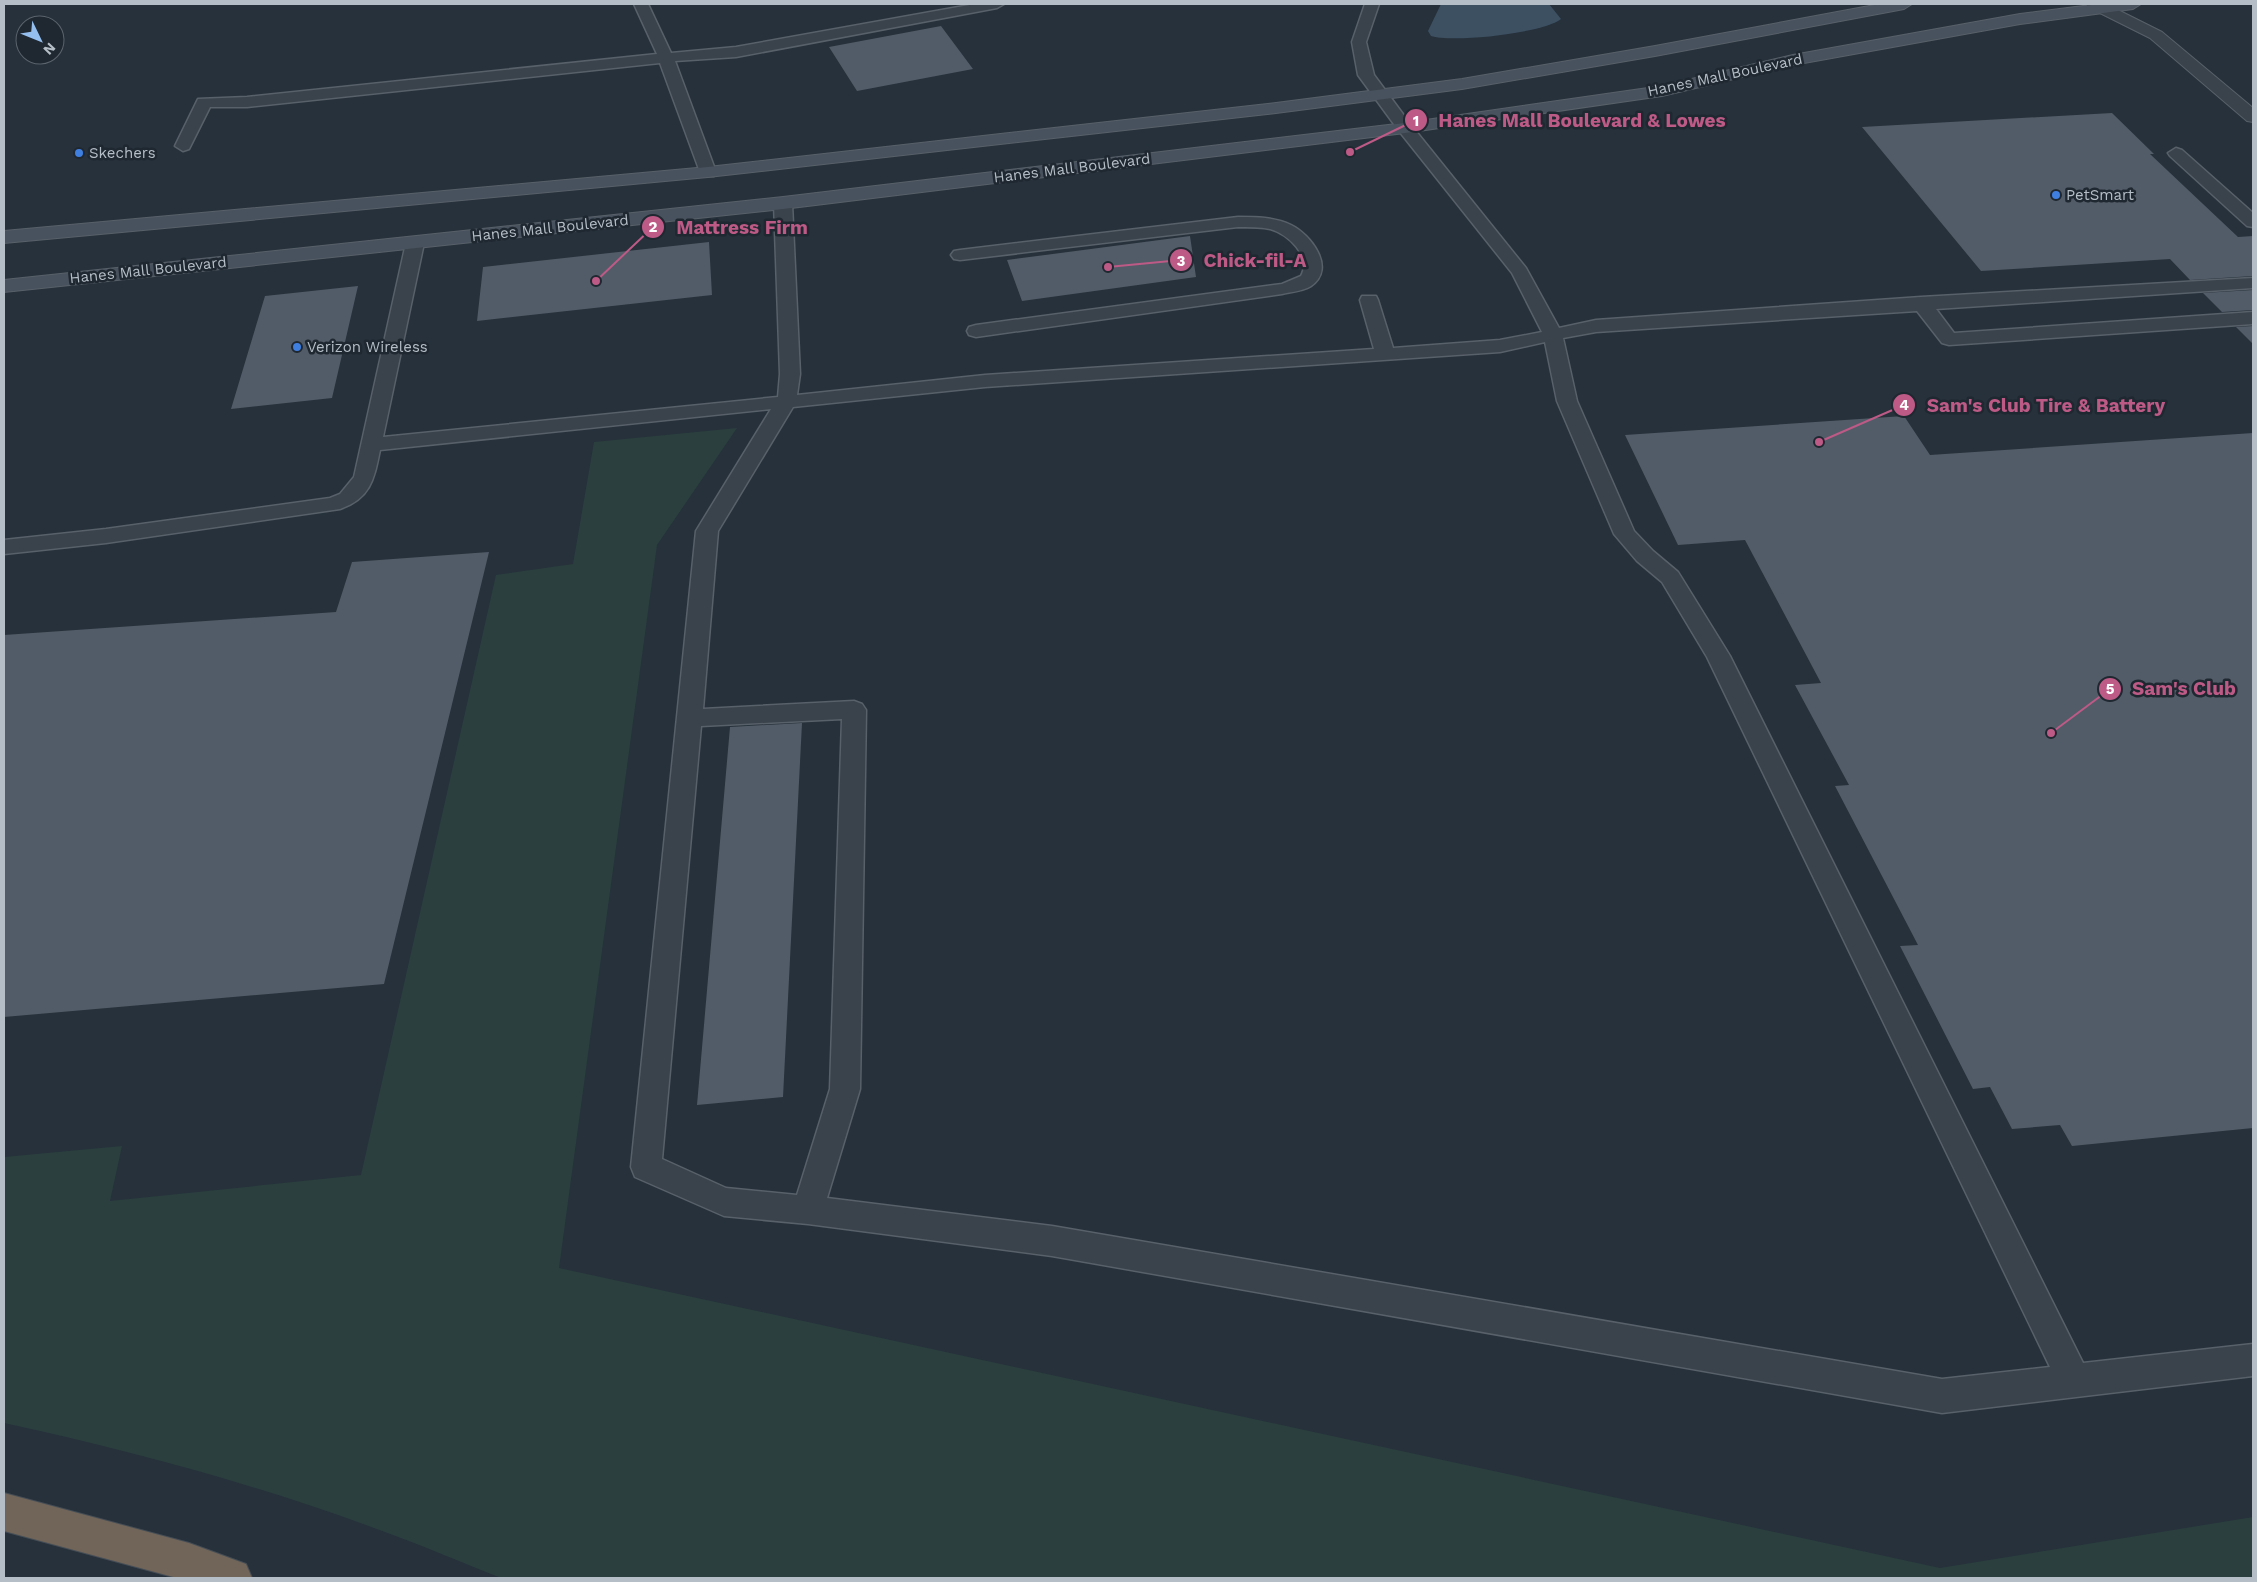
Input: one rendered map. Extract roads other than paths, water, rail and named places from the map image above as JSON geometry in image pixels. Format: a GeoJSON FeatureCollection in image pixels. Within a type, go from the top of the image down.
{"type":"FeatureCollection","features":[{"type":"Feature","properties":{"kind":"highway"},"geometry":{"type":"LineString","coordinates":[[4,1512],[189,1562],[232,1578]]}},
{"type":"Feature","properties":{"kind":"main road"},"geometry":{"type":"LineString","coordinates":[[4,237],[708,172],[1379,95],[1462,84],[1636,54],[1904,4]]}},
{"type":"Feature","properties":{"kind":"main road","name":"Hanes Mall Boulevard"},"geometry":{"type":"LineString","coordinates":[[4,286],[277,255],[415,243],[783,203],[1405,128],[1662,91],[1793,60],[2020,19],[2099,6],[2133,4]]}},
{"type":"Feature","properties":{"kind":"street"},"geometry":{"type":"LineString","coordinates":[[2099,6],[2156,35],[2253,117]]}},
{"type":"Feature","properties":{"kind":"lane"},"geometry":{"type":"LineString","coordinates":[[641,4],[667,58],[679,98],[708,172]]}},
{"type":"Feature","properties":{"kind":"lane"},"geometry":{"type":"LineString","coordinates":[[183,146],[204,102],[247,102],[597,63],[736,52],[997,4]]}},
{"type":"Feature","properties":{"kind":"lane"},"geometry":{"type":"LineString","coordinates":[[1372,4],[1359,42],[1366,75],[1379,95],[1520,272],[1552,335],[1566,402],[1625,534],[1645,556],[1670,577],[1718,656],[2074,1380]]}},
{"type":"Feature","properties":{"kind":"lane"},"geometry":{"type":"LineString","coordinates":[[2176,152],[2253,222]]}},
{"type":"Feature","properties":{"kind":"lane"},"geometry":{"type":"LineString","coordinates":[[783,203],[790,374],[787,400],[707,531],[646,1167],[724,1202],[808,1210],[1052,1241],[1942,1396],[2253,1360]]}},
{"type":"Feature","properties":{"kind":"lane"},"geometry":{"type":"LineString","coordinates":[[960,255],[1238,222],[1264,223],[1286,230],[1300,239],[1311,257],[1314,268],[1310,278],[1298,285],[1282,289],[976,331]]}},
{"type":"Feature","properties":{"kind":"lane"},"geometry":{"type":"LineString","coordinates":[[4,547],[106,536],[333,504],[347,499],[359,487],[371,444],[415,243]]}},
{"type":"Feature","properties":{"kind":"lane"},"geometry":{"type":"LineString","coordinates":[[371,444],[787,400],[985,382],[1500,346],[1596,326],[1921,303],[2253,283]]}},
{"type":"Feature","properties":{"kind":"lane"},"geometry":{"type":"LineString","coordinates":[[1369,300],[1386,354]]}},
{"type":"Feature","properties":{"kind":"lane"},"geometry":{"type":"LineString","coordinates":[[1921,303],[1949,339],[2253,318]]}},
{"type":"Feature","properties":{"kind":"lane"},"geometry":{"type":"LineString","coordinates":[[690,718],[854,710],[845,1089],[808,1210]]}},
{"type":"Feature","properties":{"kind":"water"},"geometry":{"type":"Polygon","coordinates":[[[1441,4],[1549,4],[1561,19],[1537,29],[1477,37],[1442,38],[1431,36],[1428,31],[1441,4]]]}},
{"type":"Feature","properties":{"kind":"place","name":"Hanes Mall Boulevard & Lowes"},"geometry":{"type":"Point","coordinates":[1350,152]}},
{"type":"Feature","properties":{"kind":"place","name":"Skechers"},"geometry":{"type":"Point","coordinates":[79,153]}},
{"type":"Feature","properties":{"kind":"place","name":"PetSmart"},"geometry":{"type":"Point","coordinates":[2056,195]}},
{"type":"Feature","properties":{"kind":"place","name":"Chick-fil-A"},"geometry":{"type":"Point","coordinates":[1108,267]}},
{"type":"Feature","properties":{"kind":"place","name":"Mattress Firm"},"geometry":{"type":"Point","coordinates":[596,281]}},
{"type":"Feature","properties":{"kind":"place","name":"Verizon Wireless"},"geometry":{"type":"Point","coordinates":[297,347]}},
{"type":"Feature","properties":{"kind":"place","name":"Sam's Club Tire & Battery"},"geometry":{"type":"Point","coordinates":[1819,442]}},
{"type":"Feature","properties":{"kind":"place","name":"Sam's Club"},"geometry":{"type":"Point","coordinates":[2051,733]}}]}
